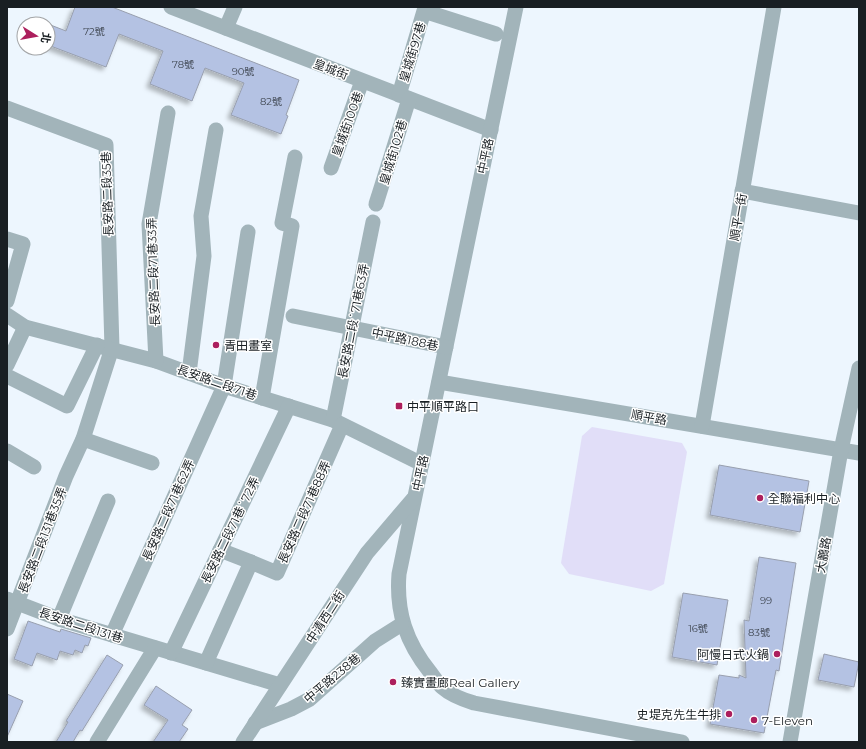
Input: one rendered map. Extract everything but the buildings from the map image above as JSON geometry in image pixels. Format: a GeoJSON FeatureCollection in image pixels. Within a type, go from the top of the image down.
{"type":"FeatureCollection","features":[{"type":"Feature","properties":{"kind":"street","name":"皇城街"},"geometry":{"type":"LineString","coordinates":[[171,7],[491,130]]}},
{"type":"Feature","properties":{"kind":"street"},"geometry":{"type":"LineString","coordinates":[[226,28],[235,7]]}},
{"type":"Feature","properties":{"kind":"street","name":"中平路"},"geometry":{"type":"LineString","coordinates":[[516,7],[399,574],[398,589],[402,624],[419,659],[443,688],[462,699],[474,703],[682,742]]}},
{"type":"Feature","properties":{"kind":"street","name":"順平一街"},"geometry":{"type":"LineString","coordinates":[[702,426],[774,7]]}},
{"type":"Feature","properties":{"kind":"street","name":"皇城街97巷"},"geometry":{"type":"LineString","coordinates":[[404,97],[424,11],[496,34]]}},
{"type":"Feature","properties":{"kind":"street","name":"皇城街100巷"},"geometry":{"type":"LineString","coordinates":[[331,168],[362,80]]}},
{"type":"Feature","properties":{"kind":"street","name":"皇城街102巷"},"geometry":{"type":"LineString","coordinates":[[376,204],[404,97]]}},
{"type":"Feature","properties":{"kind":"street","name":"長安路二段35巷"},"geometry":{"type":"LineString","coordinates":[[7,108],[106,145],[112,348]]}},
{"type":"Feature","properties":{"kind":"street","name":"長安路二段71巷33弄"},"geometry":{"type":"LineString","coordinates":[[156,361],[149,224],[168,113]]}},
{"type":"Feature","properties":{"kind":"street"},"geometry":{"type":"LineString","coordinates":[[189,373],[204,256],[200,216],[216,130]]}},
{"type":"Feature","properties":{"kind":"street"},"geometry":{"type":"LineString","coordinates":[[262,398],[292,226],[282,223],[295,157]]}},
{"type":"Feature","properties":{"kind":"street"},"geometry":{"type":"LineString","coordinates":[[742,192],[859,212]]}},
{"type":"Feature","properties":{"kind":"street","name":"長安路二段˙71巷63弄"},"geometry":{"type":"LineString","coordinates":[[337,422],[352,327],[373,222]]}},
{"type":"Feature","properties":{"kind":"street","name":"長安路二段71巷62弄"},"geometry":{"type":"LineString","coordinates":[[112,635],[224,386],[248,232]]}},
{"type":"Feature","properties":{"kind":"street"},"geometry":{"type":"LineString","coordinates":[[7,238],[23,244],[7,301]]}},
{"type":"Feature","properties":{"kind":"street","name":"長安路二段71巷"},"geometry":{"type":"LineString","coordinates":[[7,315],[26,327],[112,348],[156,361],[224,386],[337,422],[422,464]]}},
{"type":"Feature","properties":{"kind":"street","name":"中平路188巷"},"geometry":{"type":"LineString","coordinates":[[293,316],[446,347]]}},
{"type":"Feature","properties":{"kind":"street"},"geometry":{"type":"LineString","coordinates":[[7,365],[26,327]]}},
{"type":"Feature","properties":{"kind":"street"},"geometry":{"type":"LineString","coordinates":[[7,376],[67,406],[97,345]]}},
{"type":"Feature","properties":{"kind":"street","name":"長安路二段131巷35弄"},"geometry":{"type":"LineString","coordinates":[[7,629],[12,602],[82,439],[112,348]]}},
{"type":"Feature","properties":{"kind":"street","name":"大鵬路"},"geometry":{"type":"LineString","coordinates":[[790,742],[841,450],[859,368]]}},
{"type":"Feature","properties":{"kind":"street","name":"順平路"},"geometry":{"type":"LineString","coordinates":[[439,382],[859,453]]}},
{"type":"Feature","properties":{"kind":"street","name":"長安路二段71巷˙72弄"},"geometry":{"type":"LineString","coordinates":[[171,653],[289,406]]}},
{"type":"Feature","properties":{"kind":"street","name":"長安路二段71巷88弄"},"geometry":{"type":"LineString","coordinates":[[220,550],[277,574],[337,422]]}},
{"type":"Feature","properties":{"kind":"street"},"geometry":{"type":"LineString","coordinates":[[82,439],[152,463]]}},
{"type":"Feature","properties":{"kind":"street"},"geometry":{"type":"LineString","coordinates":[[7,451],[34,467]]}},
{"type":"Feature","properties":{"kind":"street","name":"中清西二街"},"geometry":{"type":"LineString","coordinates":[[243,742],[367,553],[414,498]]}},
{"type":"Feature","properties":{"kind":"street"},"geometry":{"type":"LineString","coordinates":[[59,620],[108,500]]}},
{"type":"Feature","properties":{"kind":"street"},"geometry":{"type":"LineString","coordinates":[[206,663],[251,562]]}},
{"type":"Feature","properties":{"kind":"street","name":"長安路二段131巷"},"geometry":{"type":"LineString","coordinates":[[12,602],[59,620],[280,685]]}},
{"type":"Feature","properties":{"kind":"street","name":"中平路238巷"},"geometry":{"type":"LineString","coordinates":[[256,723],[291,709],[310,699],[375,641],[402,624]]}},
{"type":"Feature","properties":{"kind":"street"},"geometry":{"type":"LineString","coordinates":[[97,742],[155,648]]}},
{"type":"Feature","properties":{"kind":"shaded area"},"geometry":{"type":"Polygon","coordinates":[[[592,427],[682,443],[687,452],[664,584],[651,591],[569,574],[561,563],[582,436],[592,427]]]}},
{"type":"Feature","properties":{"kind":"place","name":"青田畫室"},"geometry":{"type":"Point","coordinates":[216,345]}},
{"type":"Feature","properties":{"kind":"place","name":"中平順平路口"},"geometry":{"type":"Point","coordinates":[399,406]}},
{"type":"Feature","properties":{"kind":"place","name":"全聯福利中心"},"geometry":{"type":"Point","coordinates":[760,498]}},
{"type":"Feature","properties":{"kind":"place","name":"阿慢日式火鍋"},"geometry":{"type":"Point","coordinates":[777,654]}},
{"type":"Feature","properties":{"kind":"place","name":"臻實畫廊Real Gallery"},"geometry":{"type":"Point","coordinates":[393,682]}},
{"type":"Feature","properties":{"kind":"place","name":"史堤克先生牛排"},"geometry":{"type":"Point","coordinates":[729,714]}},
{"type":"Feature","properties":{"kind":"place","name":"7-Eleven"},"geometry":{"type":"Point","coordinates":[754,720]}}]}
